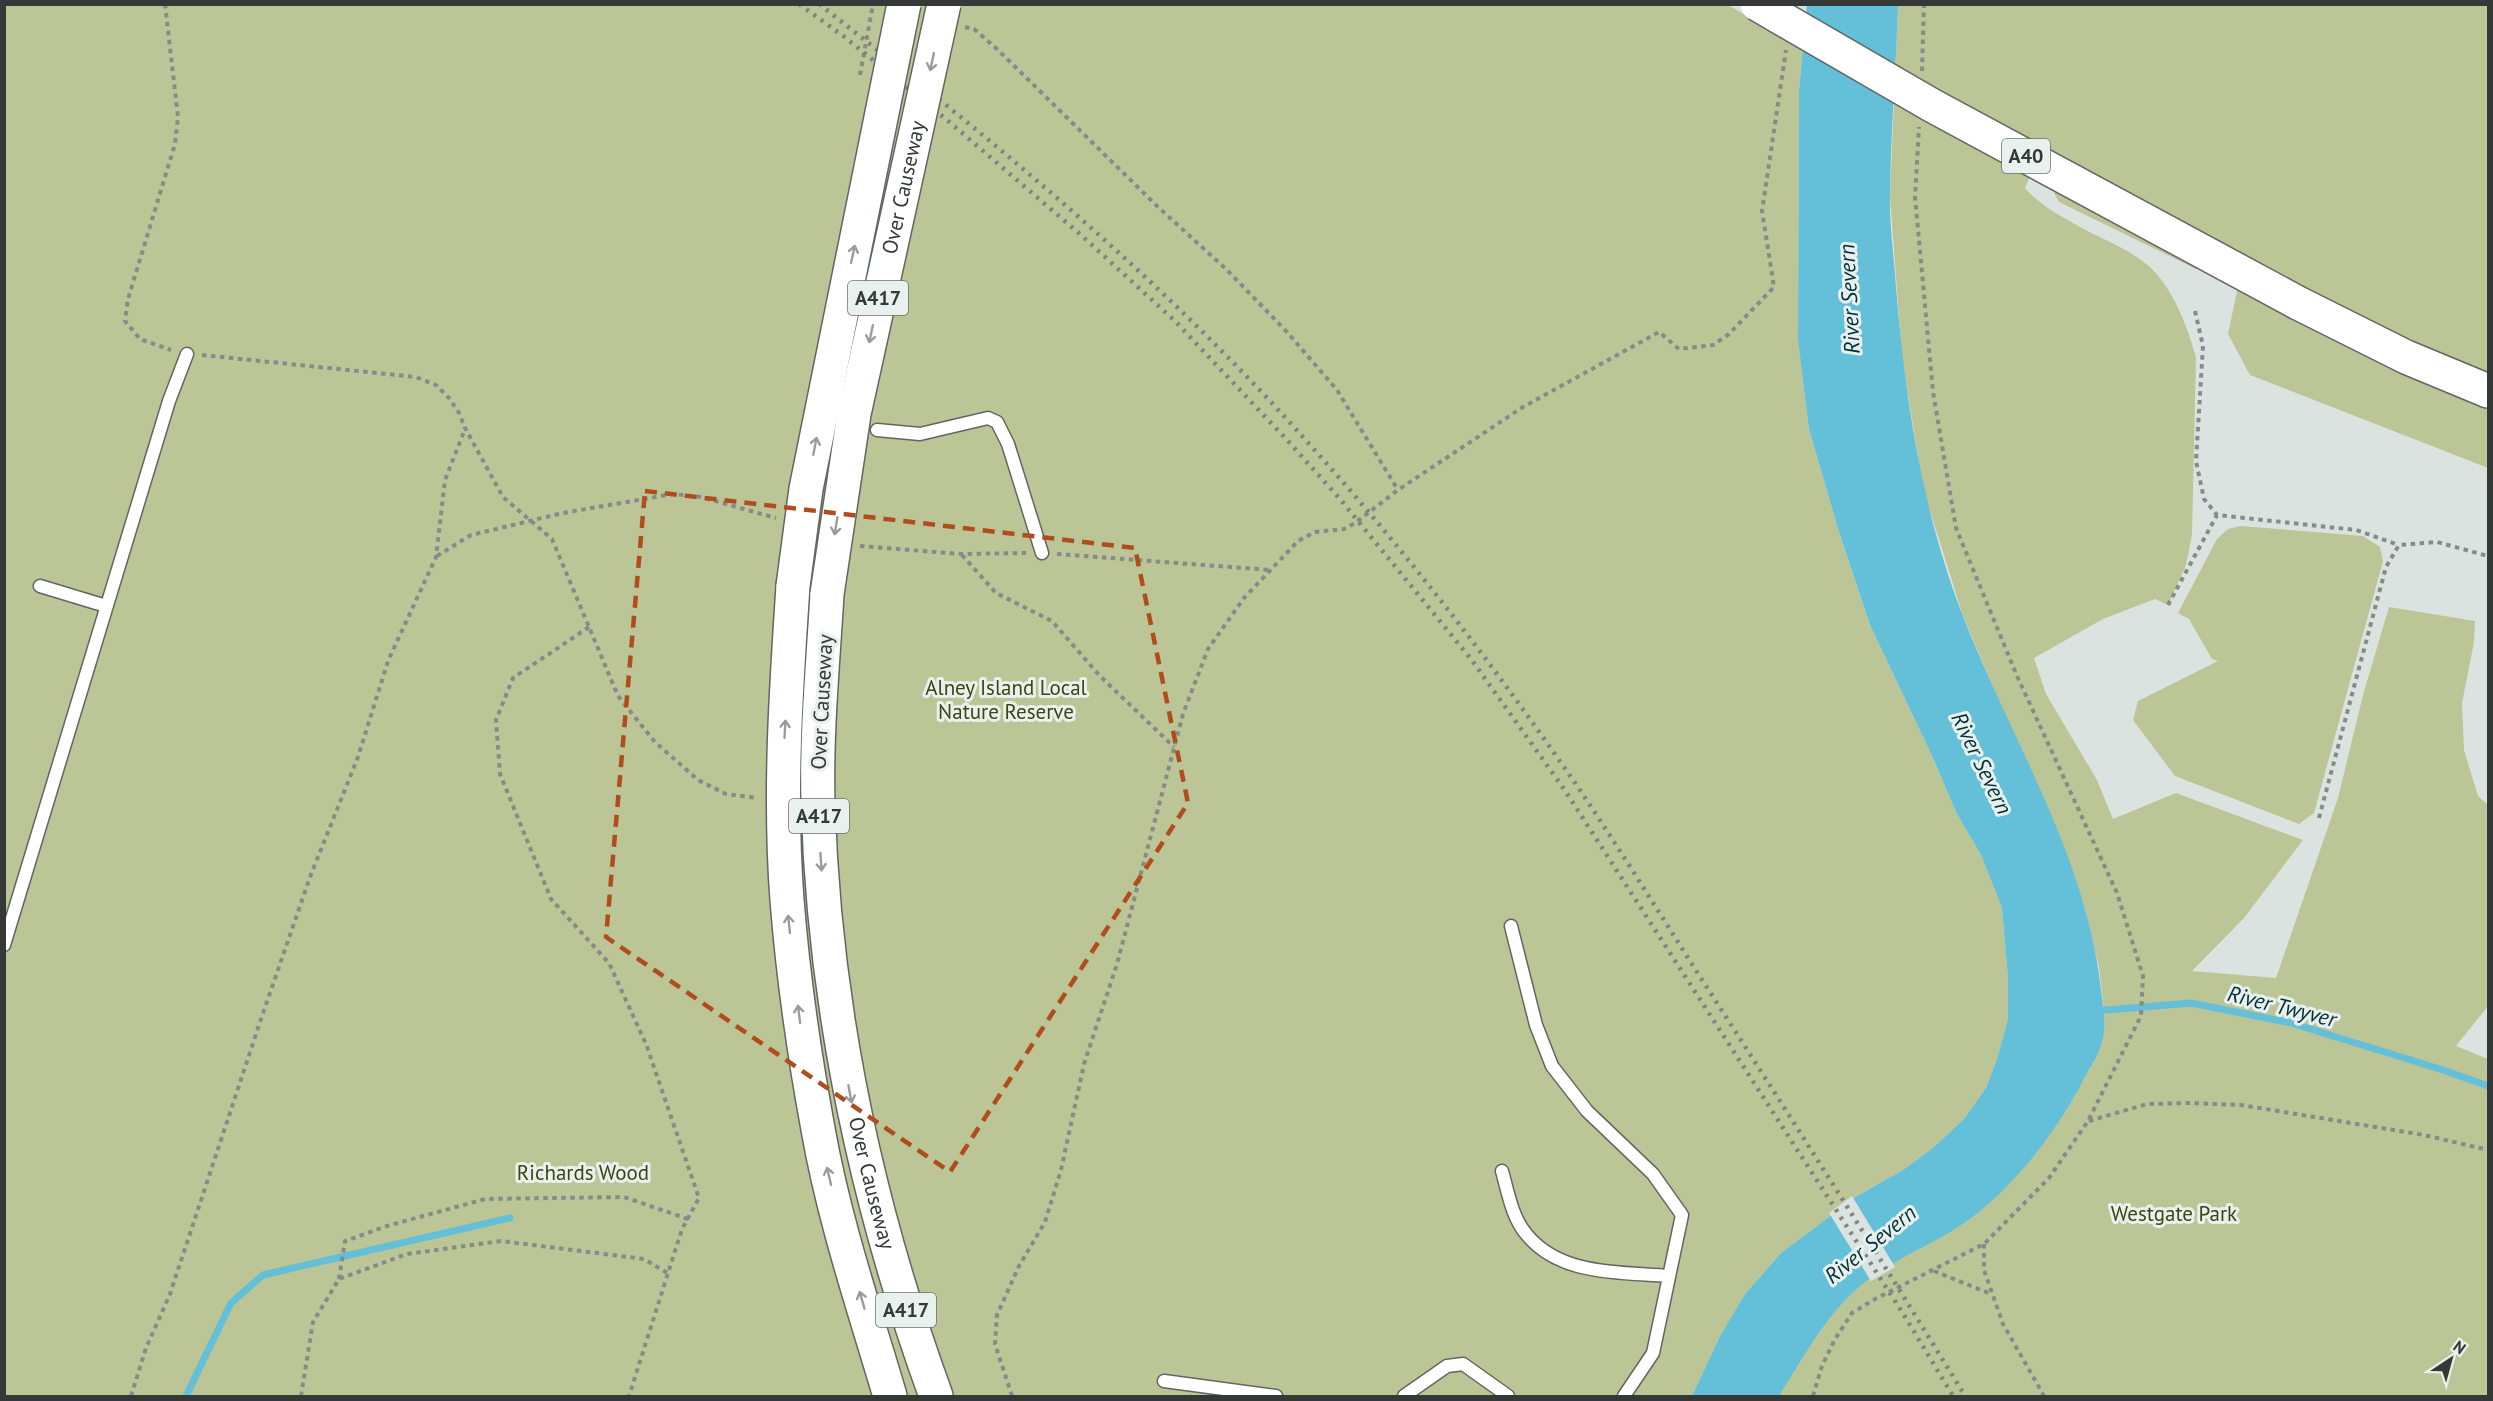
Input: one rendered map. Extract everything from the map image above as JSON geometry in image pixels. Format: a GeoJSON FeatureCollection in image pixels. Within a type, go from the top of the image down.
{"type":"FeatureCollection","features":[{"type":"Feature","properties":{"kind":"main road","name":"A40"},"geometry":{"type":"LineString","coordinates":[[1757,4],[1933,106],[2298,303],[2406,357],[2488,391]]}},
{"type":"Feature","properties":{"kind":"main road","name":"Over Causeway"},"geometry":{"type":"LineString","coordinates":[[890,1396],[842,1233],[818,1132],[803,1045],[787,898],[784,743],[793,586],[806,489],[899,13]]}},
{"type":"Feature","properties":{"kind":"main road","name":"Over Causeway"},"geometry":{"type":"LineString","coordinates":[[936,1396],[879,1222],[851,1103],[826,931],[818,802],[818,737],[826,594],[854,414],[954,15]]}},
{"type":"Feature","properties":{"kind":"main road"},"geometry":{"type":"LineString","coordinates":[[784,801],[818,802]]}},
{"type":"Feature","properties":{"kind":"main road","name":"A417"},"geometry":{"type":"LineString","coordinates":[[898,1285],[902,1328],[921,1396]]}},
{"type":"Feature","properties":{"kind":"lane"},"geometry":{"type":"LineString","coordinates":[[4,945],[169,400],[187,354]]}},
{"type":"Feature","properties":{"kind":"lane"},"geometry":{"type":"LineString","coordinates":[[877,430],[920,434],[988,418],[997,422],[1008,444],[1042,553]]}},
{"type":"Feature","properties":{"kind":"lane"},"geometry":{"type":"LineString","coordinates":[[40,586],[106,606]]}},
{"type":"Feature","properties":{"kind":"lane"},"geometry":{"type":"LineString","coordinates":[[1511,926],[1536,1025],[1552,1066],[1587,1111],[1653,1174],[1682,1215],[1653,1353],[1624,1396]]}},
{"type":"Feature","properties":{"kind":"lane"},"geometry":{"type":"LineString","coordinates":[[1502,1170],[1512,1208],[1526,1234],[1545,1253],[1577,1267],[1669,1276]]}},
{"type":"Feature","properties":{"kind":"lane"},"geometry":{"type":"LineString","coordinates":[[1404,1396],[1447,1366],[1463,1364],[1508,1396]]}},
{"type":"Feature","properties":{"kind":"lane"},"geometry":{"type":"LineString","coordinates":[[1164,1381],[1276,1396]]}},
{"type":"Feature","properties":{"kind":"path"},"geometry":{"type":"LineString","coordinates":[[165,4],[178,117],[175,144],[128,299],[125,321],[140,339],[187,354],[416,377],[436,385],[459,413],[503,497],[552,539],[618,696],[655,742],[698,780],[726,794],[784,801]]}},
{"type":"Feature","properties":{"kind":"path"},"geometry":{"type":"LineString","coordinates":[[1922,79],[1924,4]]}},
{"type":"Feature","properties":{"kind":"path"},"geometry":{"type":"LineString","coordinates":[[954,15],[997,49],[1157,206],[1227,270],[1287,332],[1337,390],[1398,490]]}},
{"type":"Feature","properties":{"kind":"path"},"geometry":{"type":"LineString","coordinates":[[1012,1396],[995,1344],[997,1316],[1019,1266],[1045,1222],[1060,1170],[1084,1064],[1118,964],[1183,714],[1208,649],[1244,598],[1298,542],[1315,532],[1344,529],[1355,523],[1398,490],[1523,407],[1659,332],[1679,349],[1713,345],[1730,334],[1774,287],[1762,211],[1786,49]]}},
{"type":"Feature","properties":{"kind":"path"},"geometry":{"type":"LineString","coordinates":[[1813,1396],[1822,1366],[1835,1339],[1852,1313],[1983,1244],[2049,1178],[2088,1121],[2141,1016],[2143,976],[2117,893],[2017,676],[1956,528],[1933,392],[1916,208],[1919,126]]}},
{"type":"Feature","properties":{"kind":"path"},"geometry":{"type":"LineString","coordinates":[[2195,311],[2203,346],[2196,461],[2204,498],[2217,515],[2356,531],[2399,545],[2437,542],[2488,556]]}},
{"type":"Feature","properties":{"kind":"path"},"geometry":{"type":"LineString","coordinates":[[130,1396],[146,1348],[170,1294],[262,1016],[310,877],[358,757],[388,661],[436,556],[445,480],[465,428]]}},
{"type":"Feature","properties":{"kind":"path"},"geometry":{"type":"LineString","coordinates":[[436,556],[471,535],[572,511],[673,494],[701,497],[777,519]]}},
{"type":"Feature","properties":{"kind":"path"},"geometry":{"type":"LineString","coordinates":[[2168,606],[2217,515]]}},
{"type":"Feature","properties":{"kind":"path"},"geometry":{"type":"LineString","coordinates":[[2319,818],[2386,567],[2399,545]]}},
{"type":"Feature","properties":{"kind":"path"},"geometry":{"type":"LineString","coordinates":[[854,546],[961,554],[1042,553],[1271,570]]}},
{"type":"Feature","properties":{"kind":"path"},"geometry":{"type":"LineString","coordinates":[[961,554],[996,593],[1052,621],[1099,675],[1174,747]]}},
{"type":"Feature","properties":{"kind":"path"},"geometry":{"type":"LineString","coordinates":[[589,627],[513,678],[496,720],[500,774],[551,899],[609,963],[646,1044],[699,1198],[682,1229],[629,1396]]}},
{"type":"Feature","properties":{"kind":"path"},"geometry":{"type":"LineString","coordinates":[[2088,1121],[2147,1104],[2241,1105],[2424,1135],[2488,1150]]}},
{"type":"Feature","properties":{"kind":"path"},"geometry":{"type":"LineString","coordinates":[[302,1396],[313,1322],[339,1279],[345,1241],[387,1226],[485,1199],[624,1197],[688,1219]]}},
{"type":"Feature","properties":{"kind":"path"},"geometry":{"type":"LineString","coordinates":[[339,1279],[407,1254],[501,1241],[644,1259],[669,1274]]}},
{"type":"Feature","properties":{"kind":"path"},"geometry":{"type":"LineString","coordinates":[[1983,1244],[1984,1270],[2003,1324],[2044,1396]]}},
{"type":"Feature","properties":{"kind":"path"},"geometry":{"type":"LineString","coordinates":[[1933,1271],[1991,1294]]}},
{"type":"Feature","properties":{"kind":"highlighted area"},"geometry":{"type":"Polygon","coordinates":[[[645,491],[1135,548],[1188,803],[950,1172],[606,937],[645,491]]]}},
{"type":"Feature","properties":{"kind":"green space","name":"Alney Island Local Nature Reserve"},"geometry":{"type":"Polygon","coordinates":[[[1726,4],[1803,47],[1799,90],[1798,339],[1809,429],[1839,532],[1870,625],[1956,812],[1981,855],[2002,908],[2008,978],[2008,1019],[1986,1088],[1964,1119],[1934,1147],[1903,1170],[1857,1196],[1781,1253],[1745,1294],[1720,1336],[1692,1396],[5,1396],[5,5],[1726,4]]]}},
{"type":"Feature","properties":{"kind":"green space","name":"Westgate Park"},"geometry":{"type":"Polygon","coordinates":[[[1898,5],[2488,5],[2488,468],[2250,375],[2228,334],[2240,277],[2204,256],[2196,269],[2059,202],[2054,193],[2063,176],[2036,162],[2025,188],[2052,210],[2126,250],[2150,267],[2173,297],[2196,357],[2192,535],[2186,565],[2168,605],[2155,599],[2103,619],[2034,658],[2046,694],[2097,780],[2113,819],[2176,793],[2303,840],[2244,918],[2192,971],[2276,978],[2338,798],[2363,695],[2389,607],[2475,621],[2474,642],[2462,703],[2464,750],[2478,796],[2488,805],[2488,1006],[2456,1046],[2488,1059],[2488,1396],[1742,1396],[2104,1011],[2099,967],[2085,908],[2054,822],[2000,704],[1962,613],[1923,488],[1902,357],[1890,197],[1898,5]]]}},
{"type":"Feature","properties":{"kind":"green space"},"geometry":{"type":"Polygon","coordinates":[[[2241,526],[2363,536],[2380,547],[2383,561],[2314,813],[2299,824],[2175,776],[2133,720],[2138,701],[2218,661],[2212,659],[2189,619],[2178,613],[2217,539],[2228,529],[2241,526]]]}},
{"type":"Feature","properties":{"kind":"water","name":"River Severn"},"geometry":{"type":"Polygon","coordinates":[[[1807,5],[1898,5],[1890,216],[1904,371],[1926,495],[1936,536],[1963,616],[2045,800],[2080,893],[2093,941],[2103,1004],[2104,1032],[2098,1052],[2076,1094],[2049,1136],[2018,1174],[2001,1192],[1964,1223],[1880,1271],[1854,1291],[1818,1333],[1779,1396],[1692,1396],[1720,1336],[1745,1294],[1781,1253],[1857,1196],[1903,1170],[1934,1147],[1964,1119],[1986,1088],[2008,1019],[2008,978],[2002,908],[1981,855],[1956,812],[1870,625],[1839,532],[1809,429],[1798,340],[1799,90],[1807,5]]]}},
{"type":"Feature","properties":{"kind":"pier"},"geometry":{"type":"Polygon","coordinates":[[[1852,1196],[1895,1267],[1871,1281],[1829,1213],[1852,1196]]]}},
{"type":"Feature","properties":{"kind":"waterway","name":"River Twyver"},"geometry":{"type":"LineString","coordinates":[[2095,1011],[2191,1003],[2291,1023],[2488,1086]]}},
{"type":"Feature","properties":{"kind":"waterway"},"geometry":{"type":"LineString","coordinates":[[186,1396],[231,1303],[263,1275],[510,1218]]}},
{"type":"Feature","properties":{"kind":"railway"},"geometry":{"type":"LineString","coordinates":[[799,4],[842,35],[947,120],[1081,235],[1175,321],[1340,499],[1471,659],[1564,789],[1904,1315],[1953,1396]]}},
{"type":"Feature","properties":{"kind":"railway"},"geometry":{"type":"LineString","coordinates":[[819,4],[1009,157],[1131,264],[1247,377],[1374,518],[1509,691],[1589,804],[1965,1396]]}},
{"type":"Feature","properties":{"kind":"park label","name":"Richards Wood"},"geometry":{"type":"Point","coordinates":[583,1173]}}]}
